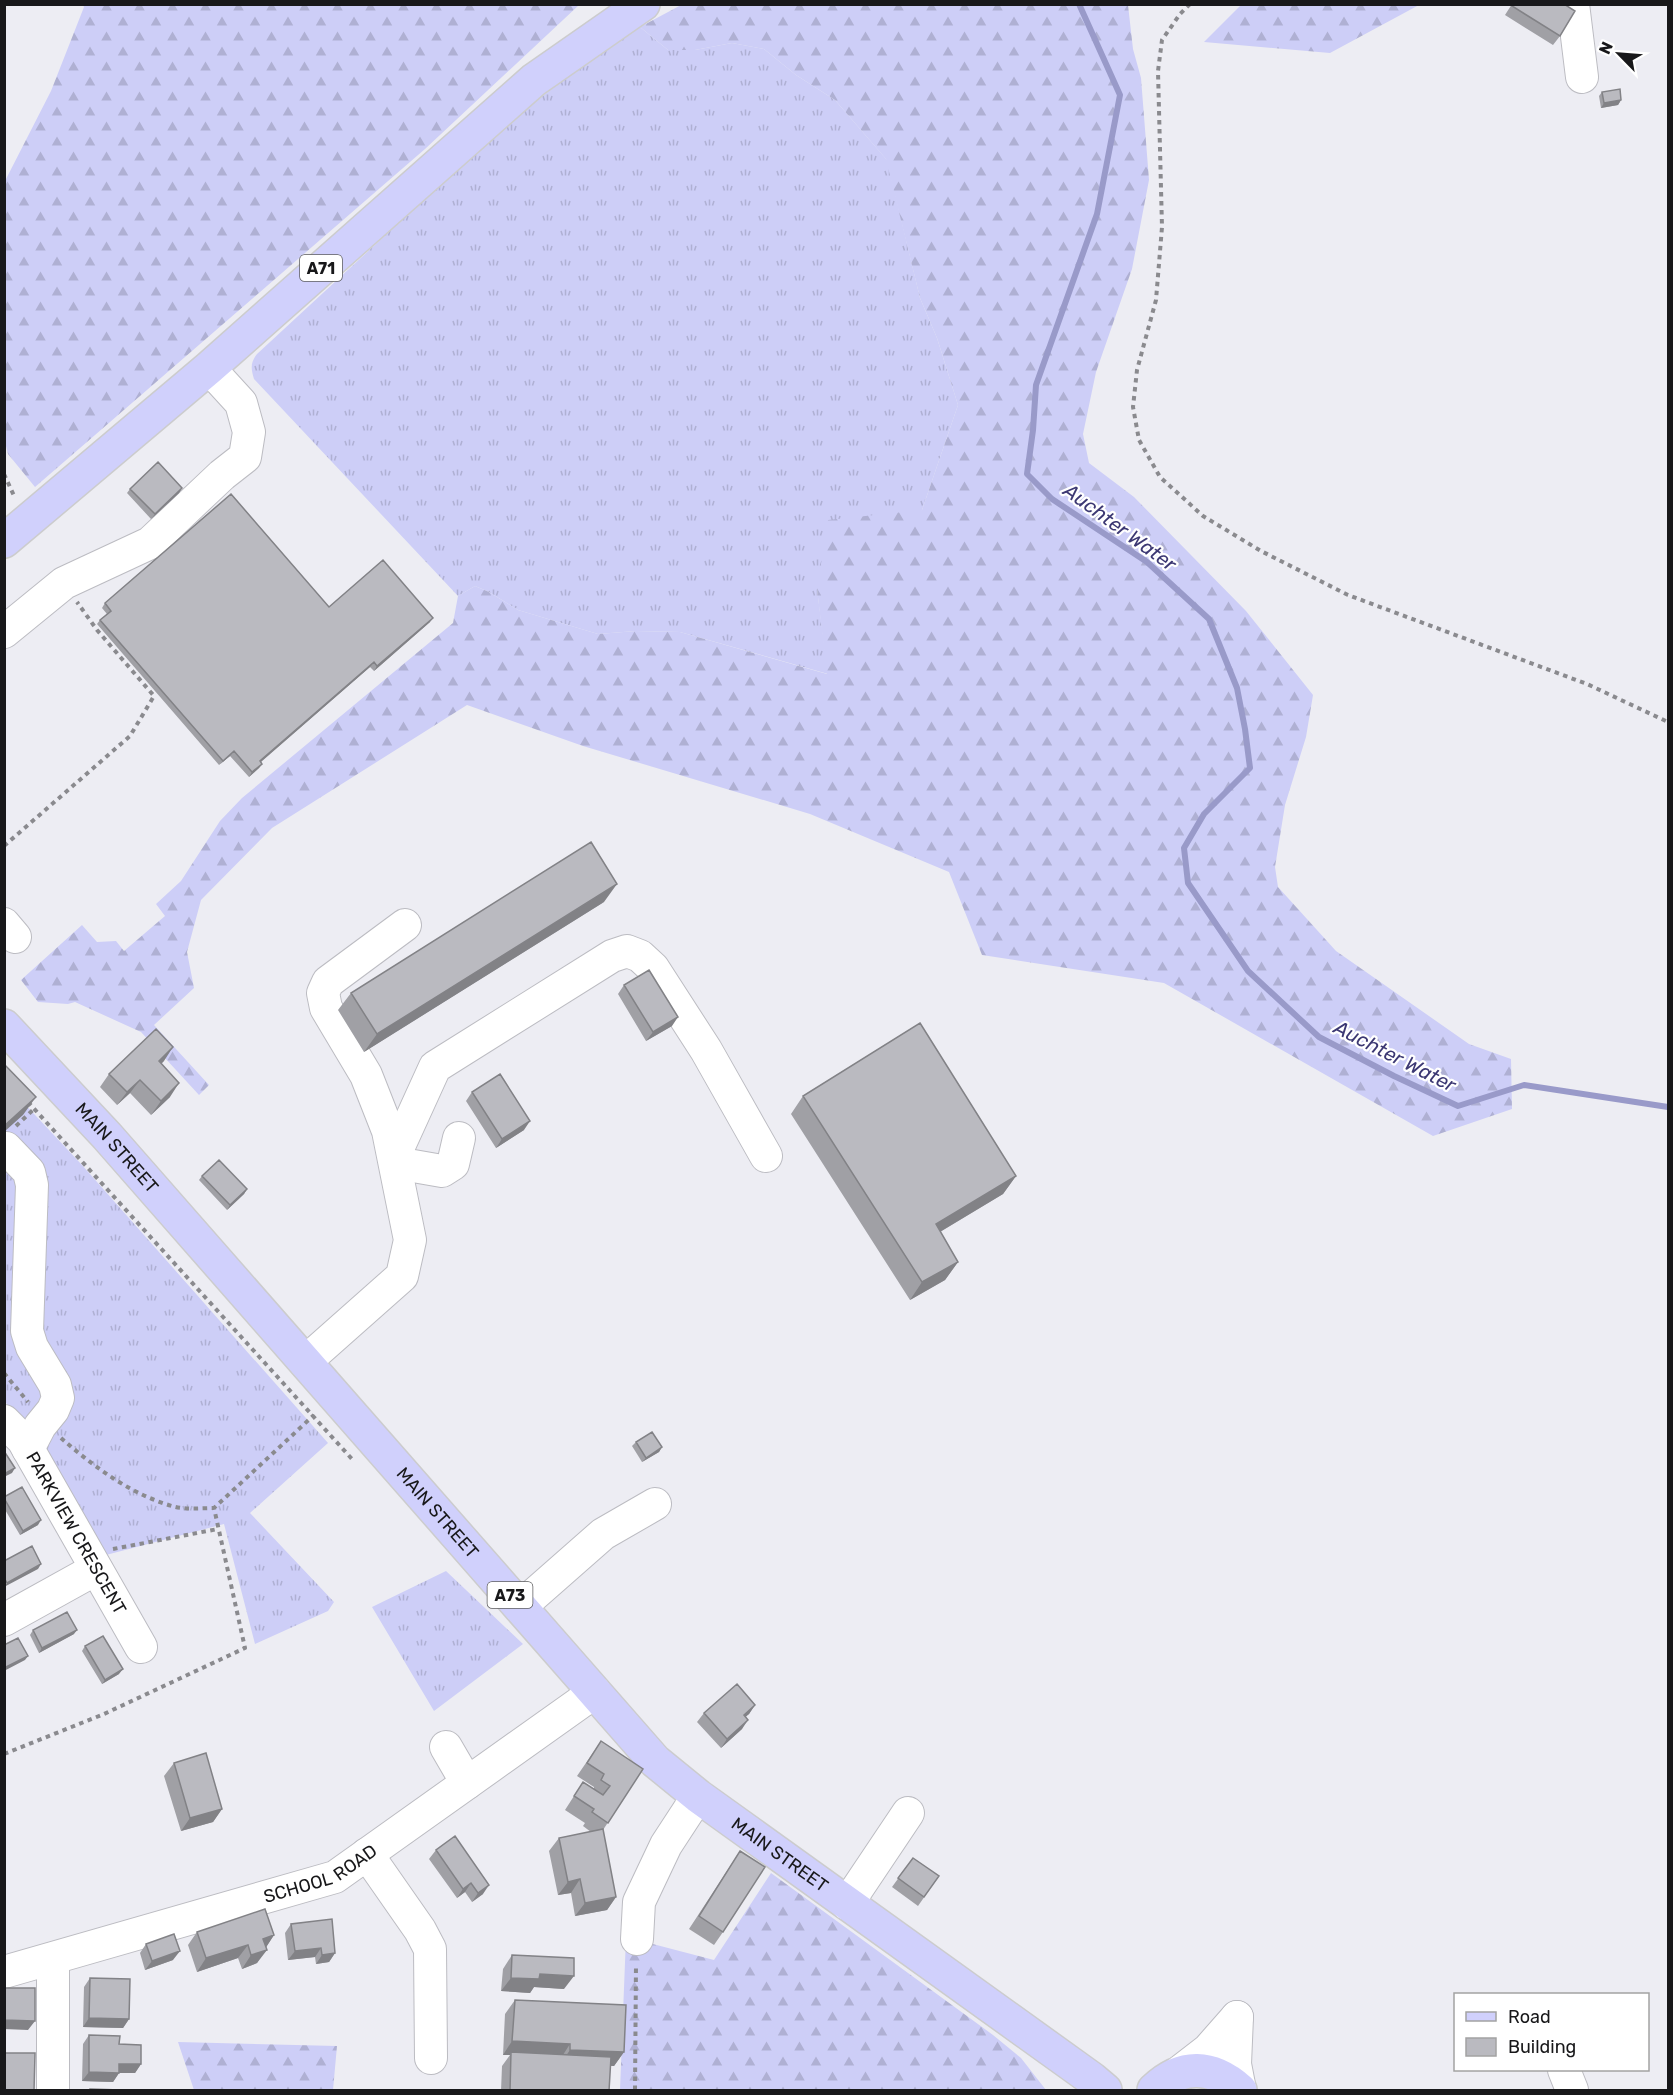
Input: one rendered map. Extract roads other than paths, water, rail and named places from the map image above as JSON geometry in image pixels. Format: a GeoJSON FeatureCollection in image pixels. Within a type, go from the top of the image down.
{"type":"FeatureCollection","features":[{"type":"Feature","properties":{"kind":"main road","name":"A71"},"geometry":{"type":"LineString","coordinates":[[4,541],[209,368],[534,80],[643,4]]}},
{"type":"Feature","properties":{"kind":"main road","name":"MAIN STREET"},"geometry":{"type":"LineString","coordinates":[[4,1026],[107,1136],[306,1362],[324,1406],[520,1607],[655,1761],[698,1797],[1098,2085],[1144,2086],[1165,2082]]}},
{"type":"Feature","properties":{"kind":"main road","name":"A73"},"geometry":{"type":"LineString","coordinates":[[1165,2082],[1194,2070],[1211,2072],[1227,2079],[1240,2091]]}},
{"type":"Feature","properties":{"kind":"street"},"geometry":{"type":"LineString","coordinates":[[1573,4],[1582,77]]}},
{"type":"Feature","properties":{"kind":"street"},"geometry":{"type":"LineString","coordinates":[[4,632],[64,583],[150,543],[222,475],[245,457],[249,432],[241,403],[209,368]]}},
{"type":"Feature","properties":{"kind":"street"},"geometry":{"type":"LineString","coordinates":[[306,1362],[402,1276],[410,1240],[388,1131],[366,1075],[326,1008],[323,993],[327,982],[405,925]]}},
{"type":"Feature","properties":{"kind":"street"},"geometry":{"type":"LineString","coordinates":[[395,1160],[435,1067],[612,956],[627,951],[640,956],[653,968],[706,1050],[766,1156]]}},
{"type":"Feature","properties":{"kind":"street"},"geometry":{"type":"LineString","coordinates":[[395,1160],[442,1170],[453,1164],[459,1138]]}},
{"type":"Feature","properties":{"kind":"street"},"geometry":{"type":"LineString","coordinates":[[9,1139],[28,1172],[32,1185],[27,1331],[32,1347],[55,1385],[58,1398],[28,1449]]}},
{"type":"Feature","properties":{"kind":"street","name":"PARKVIEW CRESCENT"},"geometry":{"type":"LineString","coordinates":[[4,1421],[23,1440],[141,1647]]}},
{"type":"Feature","properties":{"kind":"street"},"geometry":{"type":"LineString","coordinates":[[520,1607],[603,1534],[655,1504]]}},
{"type":"Feature","properties":{"kind":"street"},"geometry":{"type":"LineString","coordinates":[[4,1620],[92,1561]]}},
{"type":"Feature","properties":{"kind":"street","name":"SCHOOL ROAD"},"geometry":{"type":"LineString","coordinates":[[4,1972],[335,1877],[595,1692]]}},
{"type":"Feature","properties":{"kind":"street"},"geometry":{"type":"LineString","coordinates":[[446,1747],[468,1783]]}},
{"type":"Feature","properties":{"kind":"street"},"geometry":{"type":"LineString","coordinates":[[637,1939],[639,1902],[666,1845],[698,1797]]}},
{"type":"Feature","properties":{"kind":"street"},"geometry":{"type":"LineString","coordinates":[[848,1904],[908,1813]]}},
{"type":"Feature","properties":{"kind":"street"},"geometry":{"type":"LineString","coordinates":[[367,1854],[420,1930],[430,1949],[432,2058]]}},
{"type":"Feature","properties":{"kind":"street"},"geometry":{"type":"LineString","coordinates":[[53,1959],[53,2091]]}},
{"type":"Feature","properties":{"kind":"street"},"geometry":{"type":"LineString","coordinates":[[1165,2082],[1208,2050],[1237,2017],[1235,2064],[1240,2091]]}},
{"type":"Feature","properties":{"kind":"street"},"geometry":{"type":"LineString","coordinates":[[1564,2071],[1572,2091]]}},
{"type":"Feature","properties":{"kind":"waterway","name":"Auchter Water"},"geometry":{"type":"LineString","coordinates":[[1079,4],[1120,95],[1097,214],[1036,385],[1027,474],[1052,499],[1147,562],[1209,619],[1237,688],[1250,768],[1204,814],[1184,848],[1188,883],[1248,971],[1319,1037],[1458,1106],[1524,1085],[1668,1107]]}}]}
